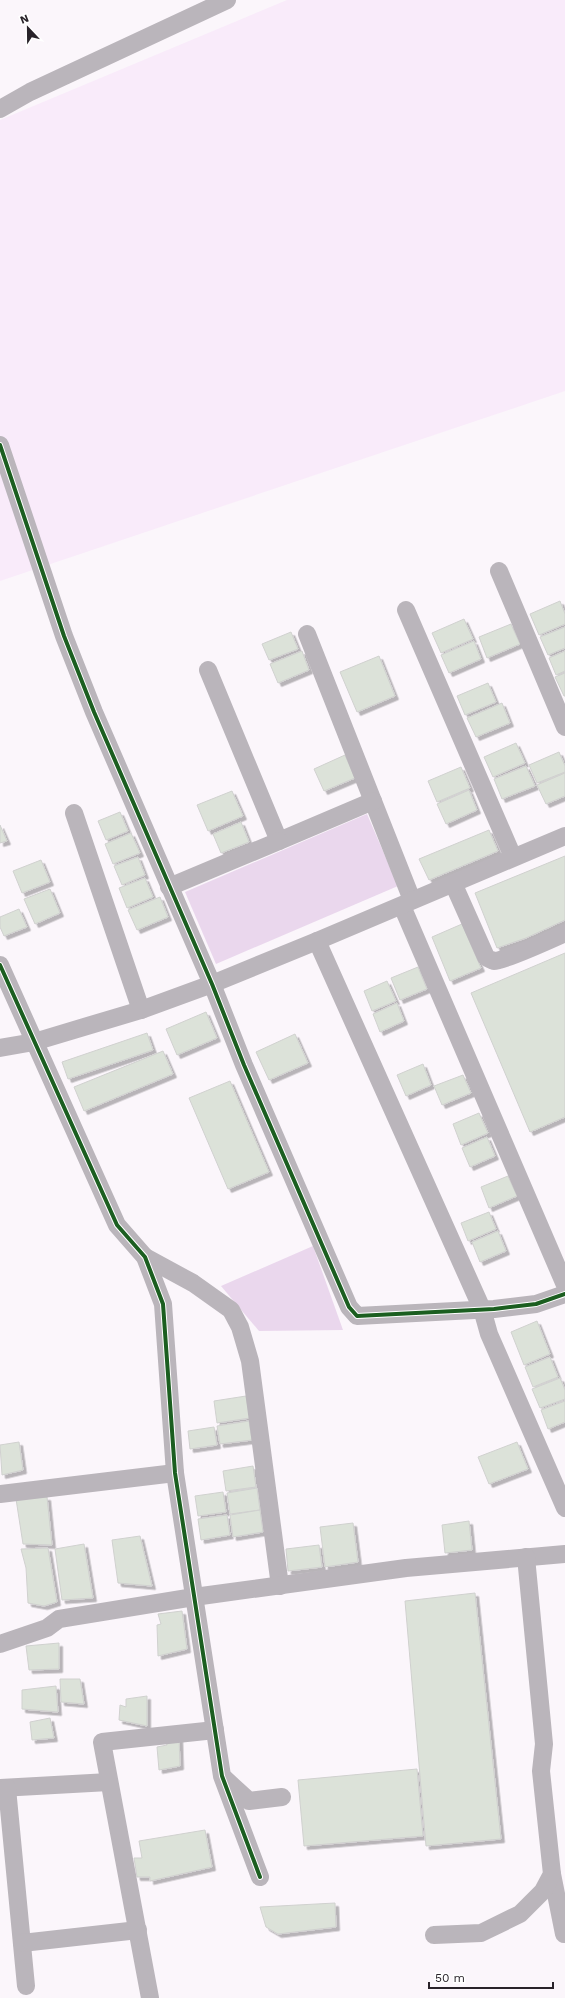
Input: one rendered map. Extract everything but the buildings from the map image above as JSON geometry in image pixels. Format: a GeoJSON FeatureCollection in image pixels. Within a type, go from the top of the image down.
{"type":"FeatureCollection","features":[{"type":"Feature","properties":{"kind":"street"},"geometry":{"type":"LineString","coordinates":[[0,109],[30,92],[227,0]]}},
{"type":"Feature","properties":{"kind":"street"},"geometry":{"type":"LineString","coordinates":[[0,445],[70,650],[94,712],[212,984],[244,1065],[349,1307],[357,1316],[482,1309],[536,1304],[565,1294]]}},
{"type":"Feature","properties":{"kind":"street"},"geometry":{"type":"LineString","coordinates":[[499,571],[565,727]]}},
{"type":"Feature","properties":{"kind":"street"},"geometry":{"type":"LineString","coordinates":[[406,610],[513,857]]}},
{"type":"Feature","properties":{"kind":"street"},"geometry":{"type":"LineString","coordinates":[[307,634],[373,801],[407,903],[565,1284]]}},
{"type":"Feature","properties":{"kind":"street"},"geometry":{"type":"LineString","coordinates":[[208,670],[279,841]]}},
{"type":"Feature","properties":{"kind":"street"},"geometry":{"type":"LineString","coordinates":[[169,887],[373,801]]}},
{"type":"Feature","properties":{"kind":"street"},"geometry":{"type":"LineString","coordinates":[[74,813],[141,1010]]}},
{"type":"Feature","properties":{"kind":"street"},"geometry":{"type":"LineString","coordinates":[[0,1048],[34,1042],[141,1010],[212,984],[565,836]]}},
{"type":"Feature","properties":{"kind":"street"},"geometry":{"type":"LineString","coordinates":[[453,883],[482,950],[489,959],[495,961],[506,959],[565,933]]}},
{"type":"Feature","properties":{"kind":"street"},"geometry":{"type":"LineString","coordinates":[[317,941],[482,1309],[490,1334],[565,1508]]}},
{"type":"Feature","properties":{"kind":"street"},"geometry":{"type":"LineString","coordinates":[[0,965],[117,1225],[144,1257],[163,1304],[175,1473],[214,1730],[222,1776],[260,1876]]}},
{"type":"Feature","properties":{"kind":"street"},"geometry":{"type":"LineString","coordinates":[[144,1257],[193,1283],[231,1310],[240,1327],[250,1361],[280,1586]]}},
{"type":"Feature","properties":{"kind":"street"},"geometry":{"type":"LineString","coordinates":[[0,1494],[175,1473]]}},
{"type":"Feature","properties":{"kind":"street"},"geometry":{"type":"LineString","coordinates":[[0,1644],[47,1628],[59,1619],[194,1597],[406,1568],[565,1554]]}},
{"type":"Feature","properties":{"kind":"street"},"geometry":{"type":"LineString","coordinates":[[526,1557],[544,1744],[541,1771],[552,1874],[564,1934]]}},
{"type":"Feature","properties":{"kind":"street"},"geometry":{"type":"LineString","coordinates":[[150,1998],[102,1742],[214,1730]]}},
{"type":"Feature","properties":{"kind":"street"},"geometry":{"type":"LineString","coordinates":[[222,1776],[249,1801],[282,1797]]}},
{"type":"Feature","properties":{"kind":"street"},"geometry":{"type":"LineString","coordinates":[[26,1986],[4,1788],[109,1782]]}},
{"type":"Feature","properties":{"kind":"street"},"geometry":{"type":"LineString","coordinates":[[434,1935],[481,1933],[520,1914],[543,1891],[552,1874]]}},
{"type":"Feature","properties":{"kind":"street"},"geometry":{"type":"LineString","coordinates":[[22,1943],[138,1930]]}},
{"type":"Feature","properties":{"kind":"shaded area"},"geometry":{"type":"Polygon","coordinates":[[[287,0],[565,0],[565,391],[0,581],[0,120],[287,0]]]}},
{"type":"Feature","properties":{"kind":"shaded area"},"geometry":{"type":"Polygon","coordinates":[[[367,814],[398,886],[216,964],[185,892],[367,814]]]}},
{"type":"Feature","properties":{"kind":"shaded area"},"geometry":{"type":"Polygon","coordinates":[[[313,1246],[343,1330],[259,1331],[221,1286],[313,1246]]]}},
{"type":"Feature","properties":{"kind":"cycle path"},"geometry":{"type":"LineString","coordinates":[[0,445],[64,636],[94,712],[212,984],[244,1065],[349,1307],[357,1316],[494,1309],[536,1304],[565,1294]]}},
{"type":"Feature","properties":{"kind":"cycle path"},"geometry":{"type":"LineString","coordinates":[[0,965],[117,1225],[145,1257],[163,1304],[175,1473],[222,1776],[260,1877]]}}]}
